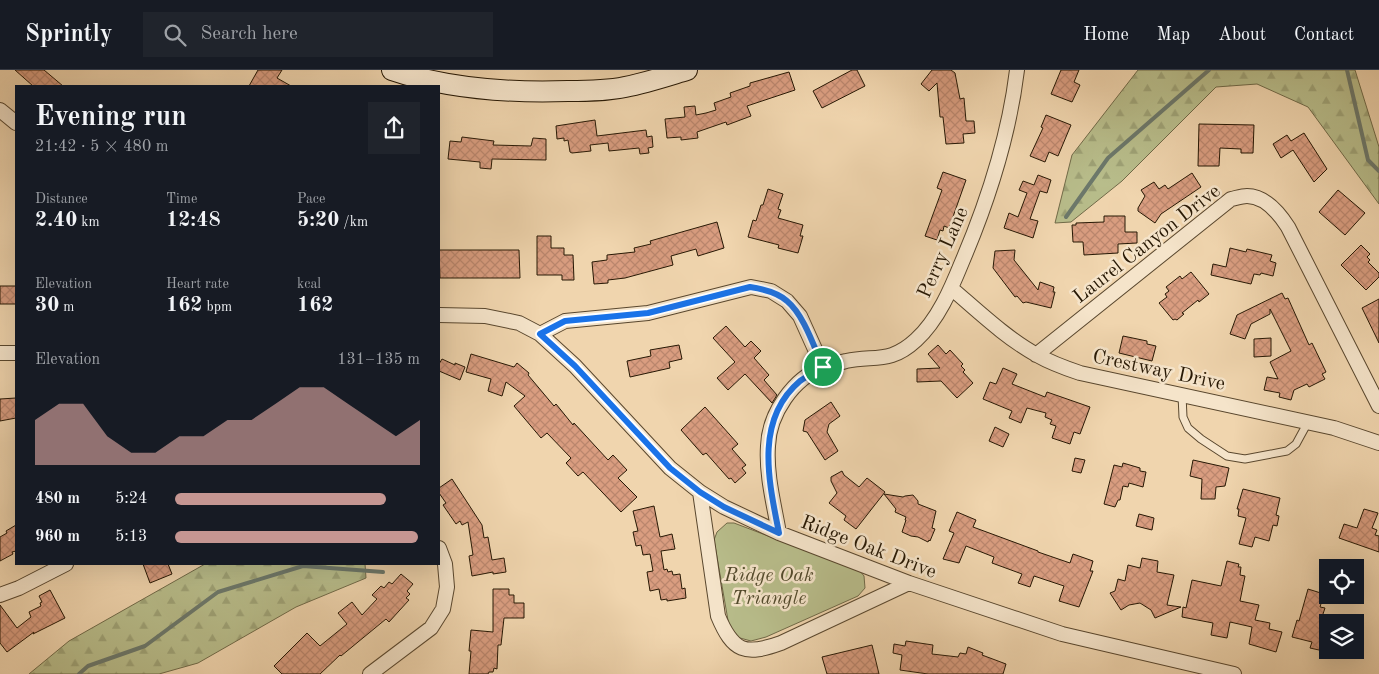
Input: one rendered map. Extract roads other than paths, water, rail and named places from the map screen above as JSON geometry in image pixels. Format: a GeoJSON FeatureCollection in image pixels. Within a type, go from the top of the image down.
{"type":"FeatureCollection","features":[{"type":"Feature","properties":{"kind":"street"},"geometry":{"type":"LineString","coordinates":[[392,70],[455,85],[501,90],[560,92],[624,87],[687,70]]}},
{"type":"Feature","properties":{"kind":"street","name":"Perry Lane"},"geometry":{"type":"LineString","coordinates":[[779,533],[768,470],[768,445],[775,417],[786,397],[800,381],[823,367],[847,361],[881,359],[900,352],[916,340],[932,322],[951,288],[974,236],[997,168],[1013,103],[1017,70]]}},
{"type":"Feature","properties":{"kind":"street"},"geometry":{"type":"LineString","coordinates":[[0,110],[15,122]]}},
{"type":"Feature","properties":{"kind":"street","name":"Laurel Canyon Drive"},"geometry":{"type":"LineString","coordinates":[[1036,355],[1231,199],[1248,196],[1263,200],[1280,214],[1379,406]]}},
{"type":"Feature","properties":{"kind":"street"},"geometry":{"type":"LineString","coordinates":[[540,334],[565,321],[648,313],[750,287],[771,291],[787,301],[800,316],[823,367]]}},
{"type":"Feature","properties":{"kind":"street","name":"Crestway Drive"},"geometry":{"type":"LineString","coordinates":[[951,288],[1010,337],[1036,355],[1080,373],[1334,428],[1379,443]]}},
{"type":"Feature","properties":{"kind":"street","name":"Ridge Oak Drive"},"geometry":{"type":"LineString","coordinates":[[440,315],[485,316],[518,323],[540,334],[575,366],[670,468],[700,492],[724,507],[779,533],[909,584],[1062,634],[1234,674]]}},
{"type":"Feature","properties":{"kind":"street"},"geometry":{"type":"LineString","coordinates":[[0,353],[15,353]]}},
{"type":"Feature","properties":{"kind":"street"},"geometry":{"type":"LineString","coordinates":[[700,492],[718,616],[725,632],[736,645],[760,650],[909,584]]}},
{"type":"Feature","properties":{"kind":"street"},"geometry":{"type":"LineString","coordinates":[[370,674],[431,628],[443,609],[446,579],[445,564],[440,551]]}},
{"type":"Feature","properties":{"kind":"street"},"geometry":{"type":"LineString","coordinates":[[0,595],[20,588],[64,565]]}},
{"type":"Feature","properties":{"kind":"lane"},"geometry":{"type":"LineString","coordinates":[[1182,395],[1183,417],[1188,428],[1227,456],[1245,459],[1287,451],[1296,444],[1308,422]]}},
{"type":"Feature","properties":{"kind":"waterway"},"geometry":{"type":"LineString","coordinates":[[1066,217],[1108,158],[1209,70]]}},
{"type":"Feature","properties":{"kind":"waterway"},"geometry":{"type":"LineString","coordinates":[[1347,70],[1368,160],[1379,171]]}},
{"type":"Feature","properties":{"kind":"waterway"},"geometry":{"type":"LineString","coordinates":[[79,674],[88,666],[145,646],[218,592],[303,566],[383,572]]}},
{"type":"Feature","properties":{"kind":"park label","name":"Ridge Oak Triangle"},"geometry":{"type":"Point","coordinates":[769,586]}}]}
